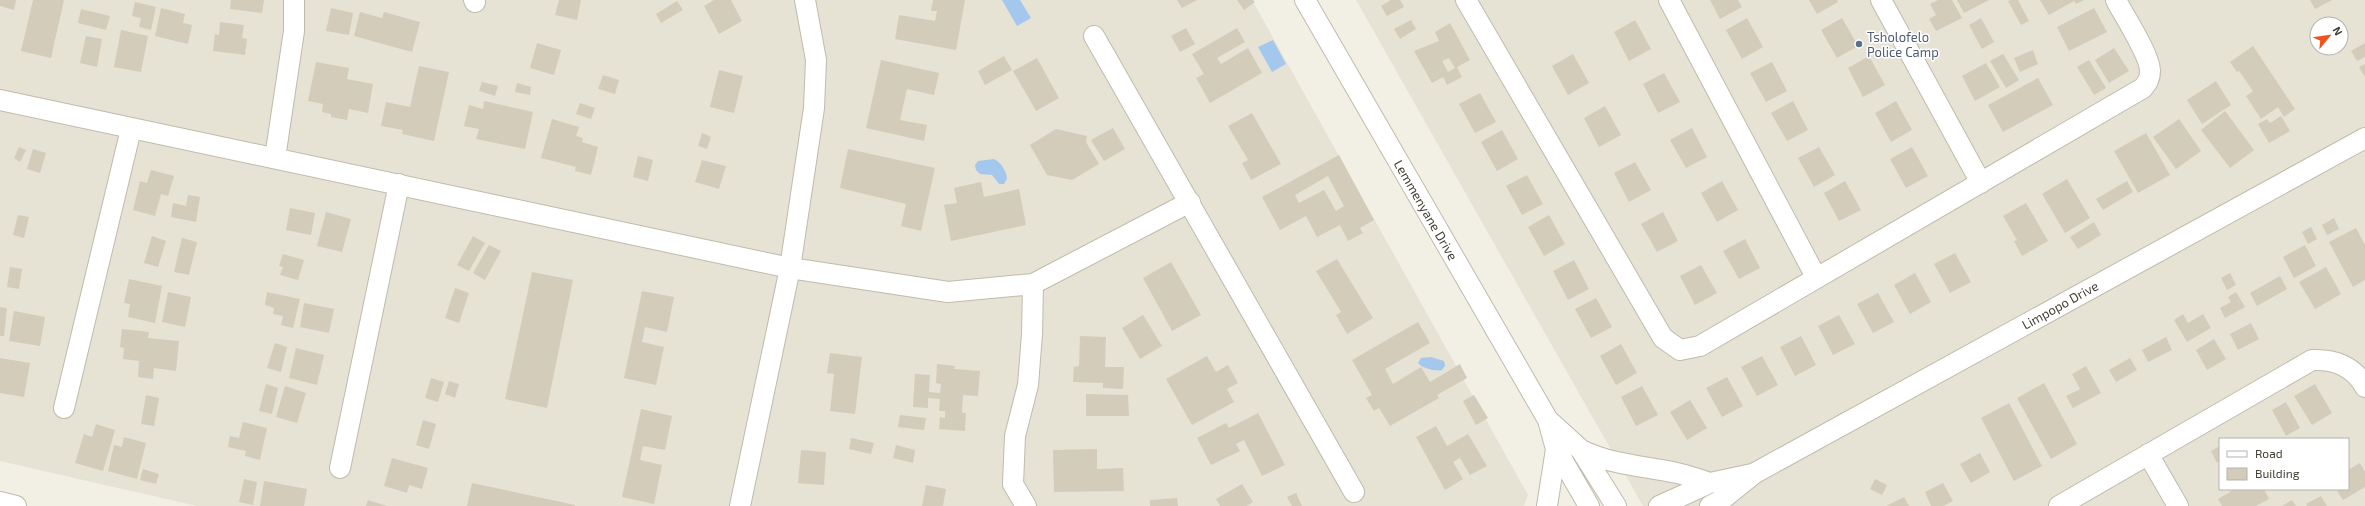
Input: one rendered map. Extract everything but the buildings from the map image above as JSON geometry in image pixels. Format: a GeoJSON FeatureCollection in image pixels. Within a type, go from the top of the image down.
{"type":"FeatureCollection","features":[{"type":"Feature","properties":{"kind":"street"},"geometry":{"type":"LineString","coordinates":[[275,158],[294,31],[294,0]]}},
{"type":"Feature","properties":{"kind":"street"},"geometry":{"type":"LineString","coordinates":[[740,506],[790,268],[814,108],[816,60],[805,0]]}},
{"type":"Feature","properties":{"kind":"street","name":"Lemmenyane Drive"},"geometry":{"type":"LineString","coordinates":[[1305,0],[1548,420]]}},
{"type":"Feature","properties":{"kind":"street"},"geometry":{"type":"LineString","coordinates":[[1466,0],[1663,338],[1680,350],[1700,346],[1816,276],[2143,88],[2149,80],[2150,70],[2147,58],[2116,0]]}},
{"type":"Feature","properties":{"kind":"street"},"geometry":{"type":"LineString","coordinates":[[1669,0],[1816,276]]}},
{"type":"Feature","properties":{"kind":"street"},"geometry":{"type":"LineString","coordinates":[[1881,0],[1980,183]]}},
{"type":"Feature","properties":{"kind":"street"},"geometry":{"type":"LineString","coordinates":[[1094,36],[1354,492]]}},
{"type":"Feature","properties":{"kind":"street"},"geometry":{"type":"LineString","coordinates":[[0,100],[790,268],[948,292],[1033,284],[1190,202]]}},
{"type":"Feature","properties":{"kind":"street"},"geometry":{"type":"LineString","coordinates":[[64,408],[131,128]]}},
{"type":"Feature","properties":{"kind":"street","name":"Limpopo Drive"},"geometry":{"type":"LineString","coordinates":[[1716,504],[1755,473],[2365,138]]}},
{"type":"Feature","properties":{"kind":"street"},"geometry":{"type":"LineString","coordinates":[[340,468],[399,184]]}},
{"type":"Feature","properties":{"kind":"street"},"geometry":{"type":"LineString","coordinates":[[1026,506],[1013,484],[1015,436],[1028,385],[1032,334],[1033,284]]}},
{"type":"Feature","properties":{"kind":"street"},"geometry":{"type":"LineString","coordinates":[[2059,506],[2312,360],[2326,359],[2339,363],[2351,370],[2365,387]]}},
{"type":"Feature","properties":{"kind":"street"},"geometry":{"type":"LineString","coordinates":[[1548,420],[1556,448],[1588,506]]}},
{"type":"Feature","properties":{"kind":"street"},"geometry":{"type":"LineString","coordinates":[[1548,420],[1581,450],[1616,506]]}},
{"type":"Feature","properties":{"kind":"street"},"geometry":{"type":"LineString","coordinates":[[1547,506],[1556,448]]}},
{"type":"Feature","properties":{"kind":"street"},"geometry":{"type":"LineString","coordinates":[[1581,450],[1600,459],[1645,469],[1678,473],[1710,483]]}},
{"type":"Feature","properties":{"kind":"street"},"geometry":{"type":"LineString","coordinates":[[2148,454],[2178,506]]}},
{"type":"Feature","properties":{"kind":"street","name":"Limpopo Drive"},"geometry":{"type":"LineString","coordinates":[[1659,506],[1710,483],[1755,473]]}},
{"type":"Feature","properties":{"kind":"street"},"geometry":{"type":"LineString","coordinates":[[0,502],[16,506]]}},
{"type":"Feature","properties":{"kind":"shaded area"},"geometry":{"type":"Polygon","coordinates":[[[0,0],[1252,0],[1528,495],[1524,506],[197,506],[0,461],[0,0]]]}},
{"type":"Feature","properties":{"kind":"shaded area"},"geometry":{"type":"Polygon","coordinates":[[[1356,0],[2365,0],[2365,506],[1643,506],[1356,0]]]}},
{"type":"Feature","properties":{"kind":"water"},"geometry":{"type":"Polygon","coordinates":[[[1002,0],[1020,0],[1031,18],[1017,26],[1002,0]]]}},
{"type":"Feature","properties":{"kind":"water"},"geometry":{"type":"Polygon","coordinates":[[[1273,40],[1286,64],[1272,72],[1258,47],[1273,40]]]}},
{"type":"Feature","properties":{"kind":"water"},"geometry":{"type":"Polygon","coordinates":[[[997,160],[1006,173],[1007,179],[1004,184],[999,184],[992,175],[980,174],[976,170],[975,165],[978,161],[997,160]]]}},
{"type":"Feature","properties":{"kind":"water"},"geometry":{"type":"Polygon","coordinates":[[[1431,357],[1444,361],[1445,366],[1442,370],[1429,369],[1418,363],[1421,358],[1431,357]]]}},
{"type":"Feature","properties":{"kind":"place","name":"Tsholofelo Police Camp"},"geometry":{"type":"Point","coordinates":[1859,44]}}]}
